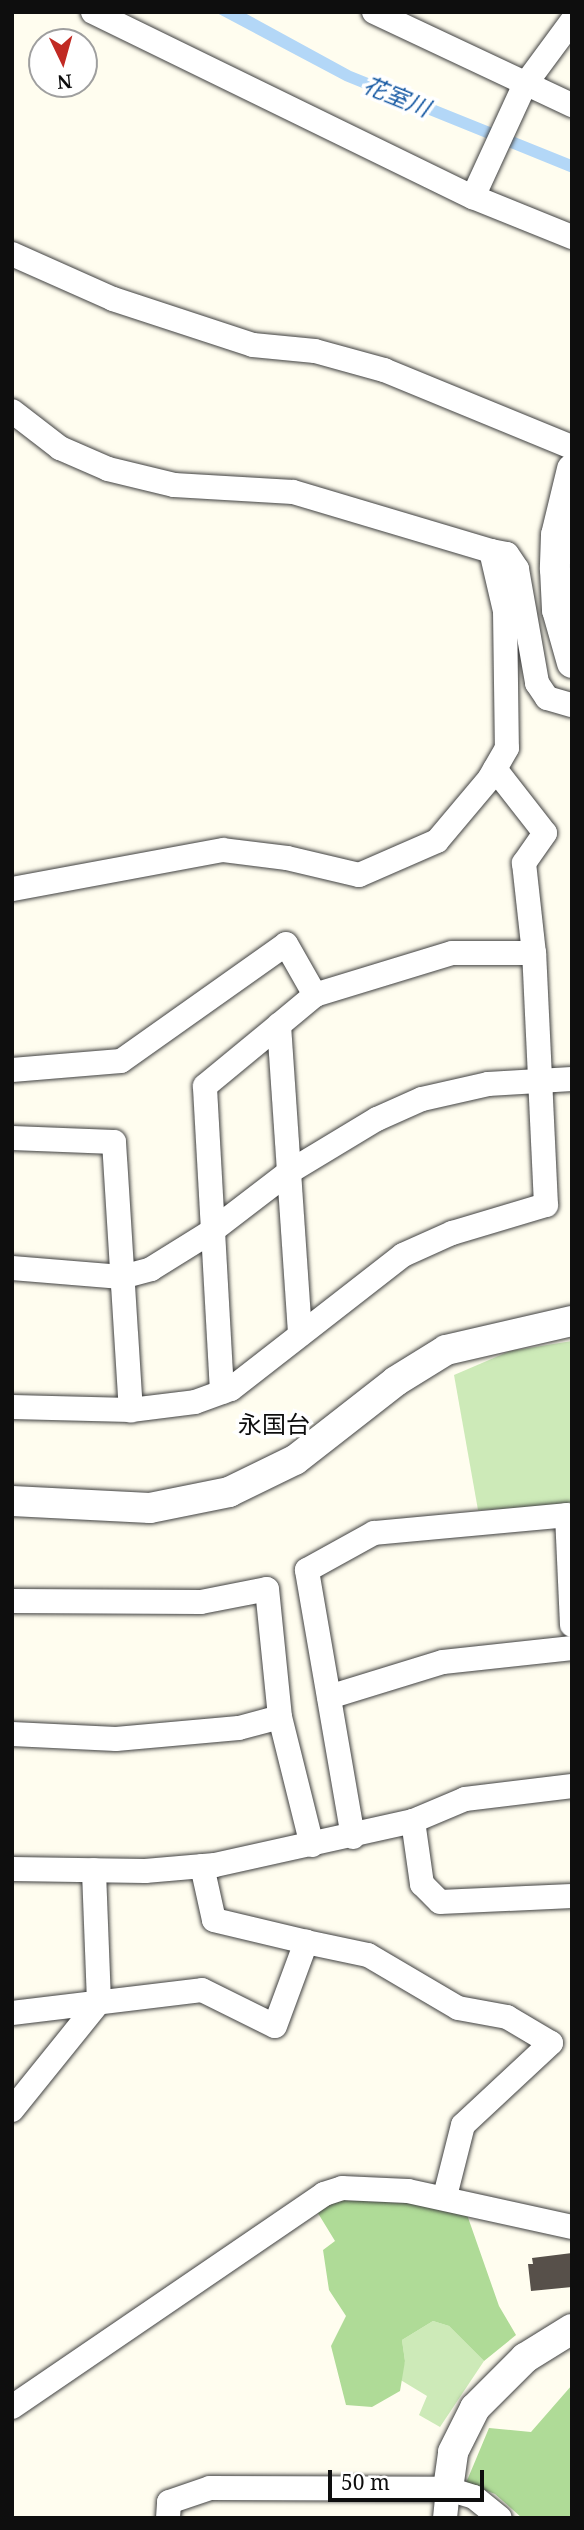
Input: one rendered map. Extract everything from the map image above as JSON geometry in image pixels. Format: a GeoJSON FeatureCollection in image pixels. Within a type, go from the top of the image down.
{"type":"FeatureCollection","features":[{"type":"Feature","properties":{"kind":"street"},"geometry":{"type":"LineString","coordinates":[[93,12],[572,237]]}},
{"type":"Feature","properties":{"kind":"street"},"geometry":{"type":"LineString","coordinates":[[374,12],[522,90],[572,105]]}},
{"type":"Feature","properties":{"kind":"street"},"geometry":{"type":"LineString","coordinates":[[475,191],[522,90],[572,21]]}},
{"type":"Feature","properties":{"kind":"street"},"geometry":{"type":"LineString","coordinates":[[12,254],[113,299],[253,345],[314,351],[384,370],[572,447]]}},
{"type":"Feature","properties":{"kind":"street"},"geometry":{"type":"LineString","coordinates":[[12,411],[60,448],[108,469],[174,485],[293,492],[507,554],[517,569],[537,683],[547,698],[572,705]]}},
{"type":"Feature","properties":{"kind":"street"},"geometry":{"type":"LineString","coordinates":[[572,469],[556,535],[555,569],[557,610],[572,663]]}},
{"type":"Feature","properties":{"kind":"street"},"geometry":{"type":"LineString","coordinates":[[12,888],[223,850],[287,858],[359,875],[437,841],[495,769],[507,748],[506,625],[491,551]]}},
{"type":"Feature","properties":{"kind":"street"},"geometry":{"type":"LineString","coordinates":[[12,1407],[131,1410],[195,1402],[222,1392],[403,1255],[452,1233],[546,1205],[543,1080],[534,953],[524,863],[545,833],[495,769]]}},
{"type":"Feature","properties":{"kind":"street"},"geometry":{"type":"LineString","coordinates":[[12,1070],[121,1061],[286,944],[315,995]]}},
{"type":"Feature","properties":{"kind":"street"},"geometry":{"type":"LineString","coordinates":[[222,1392],[205,1086],[315,995],[452,953],[534,953]]}},
{"type":"Feature","properties":{"kind":"street"},"geometry":{"type":"LineString","coordinates":[[279,1025],[300,1334]]}},
{"type":"Feature","properties":{"kind":"street"},"geometry":{"type":"LineString","coordinates":[[12,1268],[122,1277],[151,1269],[212,1231],[289,1172],[377,1119],[422,1100],[488,1084],[572,1079]]}},
{"type":"Feature","properties":{"kind":"street"},"geometry":{"type":"LineString","coordinates":[[12,1138],[114,1142],[131,1410]]}},
{"type":"Feature","properties":{"kind":"street"},"geometry":{"type":"LineString","coordinates":[[12,1501],[150,1508],[229,1492],[295,1460],[396,1381],[446,1350],[572,1321]]}},
{"type":"Feature","properties":{"kind":"street"},"geometry":{"type":"LineString","coordinates":[[353,1837],[307,1570],[374,1533],[566,1515],[572,1626]]}},
{"type":"Feature","properties":{"kind":"street"},"geometry":{"type":"LineString","coordinates":[[12,1601],[201,1602],[267,1589],[280,1717],[312,1845]]}},
{"type":"Feature","properties":{"kind":"street"},"geometry":{"type":"LineString","coordinates":[[329,1697],[443,1662],[572,1648]]}},
{"type":"Feature","properties":{"kind":"street"},"geometry":{"type":"LineString","coordinates":[[12,1734],[140,1737],[239,1728],[280,1717]]}},
{"type":"Feature","properties":{"kind":"street"},"geometry":{"type":"LineString","coordinates":[[12,1869],[94,1870],[202,1866],[353,1837],[413,1821],[465,1799],[572,1787]]}},
{"type":"Feature","properties":{"kind":"street"},"geometry":{"type":"LineString","coordinates":[[413,1821],[422,1884],[440,1902],[572,1896]]}},
{"type":"Feature","properties":{"kind":"street"},"geometry":{"type":"LineString","coordinates":[[202,1866],[214,1920],[368,1955],[458,2008],[507,2017],[551,2043],[463,2124],[445,2196]]}},
{"type":"Feature","properties":{"kind":"street"},"geometry":{"type":"LineString","coordinates":[[12,2110],[99,2002],[94,1870]]}},
{"type":"Feature","properties":{"kind":"street"},"geometry":{"type":"LineString","coordinates":[[12,2013],[202,1990],[275,2026],[306,1942]]}},
{"type":"Feature","properties":{"kind":"street"},"geometry":{"type":"LineString","coordinates":[[12,2407],[306,2202],[342,2188],[445,2196],[572,2227]]}},
{"type":"Feature","properties":{"kind":"street"},"geometry":{"type":"LineString","coordinates":[[447,2503],[453,2452],[475,2408],[525,2358],[572,2329]]}},
{"type":"Feature","properties":{"kind":"street"},"geometry":{"type":"LineString","coordinates":[[168,2518],[169,2502],[210,2488],[447,2503],[474,2497],[499,2518]]}},
{"type":"Feature","properties":{"kind":"green space"},"geometry":{"type":"Polygon","coordinates":[[[572,1341],[572,1506],[478,1510],[454,1375],[510,1351],[572,1341]]]}},
{"type":"Feature","properties":{"kind":"green space"},"geometry":{"type":"Polygon","coordinates":[[[325,2199],[464,2206],[499,2306],[516,2335],[484,2361],[449,2326],[433,2321],[402,2340],[405,2361],[400,2391],[372,2407],[346,2405],[331,2346],[346,2316],[329,2290],[323,2250],[335,2241],[313,2205],[325,2199]]]}},
{"type":"Feature","properties":{"kind":"green space"},"geometry":{"type":"Polygon","coordinates":[[[433,2321],[449,2326],[484,2361],[440,2427],[419,2415],[427,2396],[399,2379],[405,2361],[402,2340],[433,2321]]]}},
{"type":"Feature","properties":{"kind":"green space"},"geometry":{"type":"Polygon","coordinates":[[[572,2385],[572,2518],[522,2518],[495,2494],[466,2483],[489,2428],[531,2432],[572,2385]]]}},
{"type":"Feature","properties":{"kind":"water","name":"花室川"},"geometry":{"type":"Polygon","coordinates":[[[215,12],[243,12],[351,71],[572,160],[572,173],[345,81],[215,12]]]}},
{"type":"Feature","properties":{"kind":"building"},"geometry":{"type":"Polygon","coordinates":[[[572,2253],[572,2287],[531,2291],[528,2264],[533,2264],[532,2258],[572,2253]]]}},
{"type":"Feature","properties":{"kind":"district","name":"永国台"},"geometry":{"type":"Point","coordinates":[274,1424]}}]}
